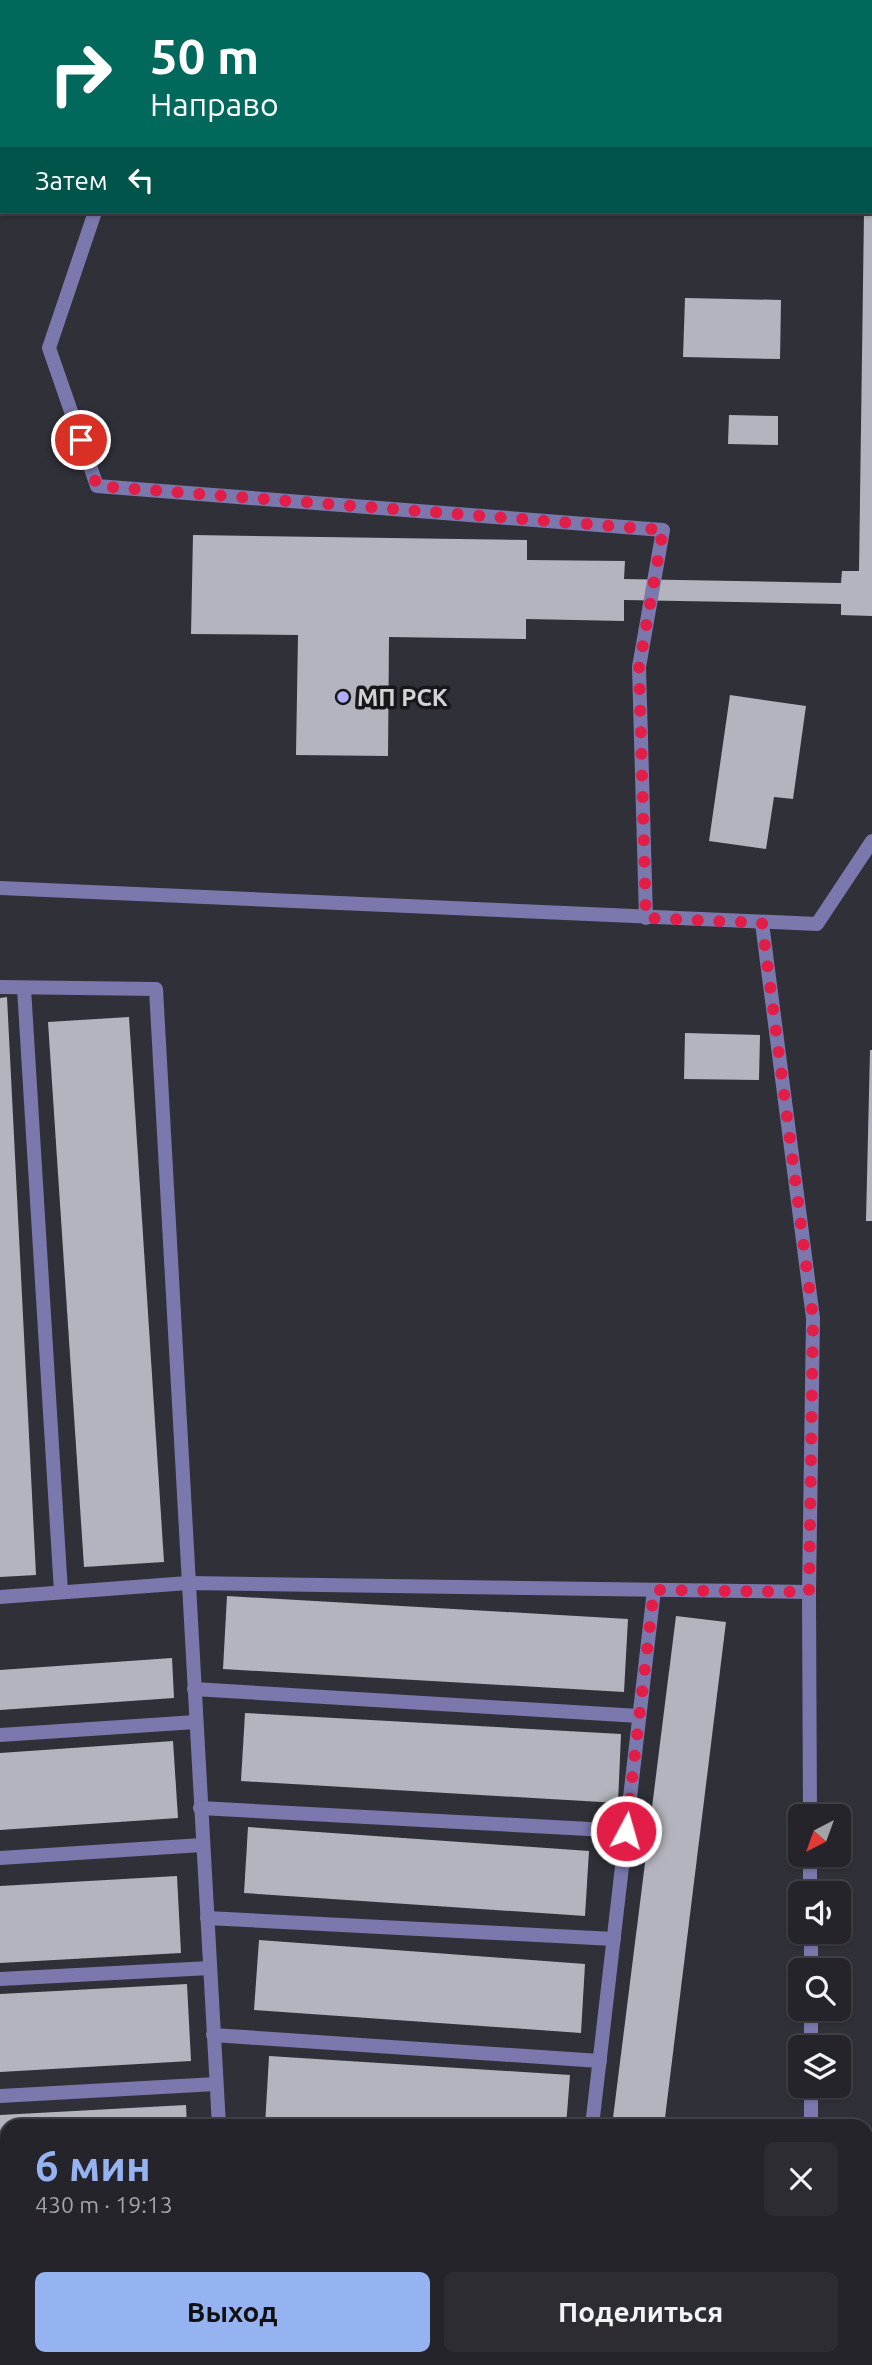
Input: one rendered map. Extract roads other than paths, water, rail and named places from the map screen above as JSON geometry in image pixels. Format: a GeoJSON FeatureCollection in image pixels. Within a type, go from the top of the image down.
{"type":"FeatureCollection","features":[{"type":"Feature","properties":{"kind":"street"},"geometry":{"type":"LineString","coordinates":[[94,214],[49,348],[97,486],[663,530],[639,667],[646,918]]}},
{"type":"Feature","properties":{"kind":"street"},"geometry":{"type":"LineString","coordinates":[[0,888],[817,924],[872,841]]}},
{"type":"Feature","properties":{"kind":"street"},"geometry":{"type":"LineString","coordinates":[[762,923],[813,1318],[809,1592],[810,1804]]}},
{"type":"Feature","properties":{"kind":"street"},"geometry":{"type":"LineString","coordinates":[[0,987],[156,989],[218,2119]]}},
{"type":"Feature","properties":{"kind":"street"},"geometry":{"type":"LineString","coordinates":[[24,988],[61,1592]]}},
{"type":"Feature","properties":{"kind":"street"},"geometry":{"type":"LineString","coordinates":[[0,1597],[188,1584],[809,1592]]}},
{"type":"Feature","properties":{"kind":"street"},"geometry":{"type":"LineString","coordinates":[[593,2119],[654,1590]]}},
{"type":"Feature","properties":{"kind":"street"},"geometry":{"type":"LineString","coordinates":[[194,1689],[639,1716]]}},
{"type":"Feature","properties":{"kind":"street"},"geometry":{"type":"LineString","coordinates":[[0,1735],[196,1722]]}},
{"type":"Feature","properties":{"kind":"street"},"geometry":{"type":"LineString","coordinates":[[200,1808],[626,1831]]}},
{"type":"Feature","properties":{"kind":"street"},"geometry":{"type":"LineString","coordinates":[[0,1858],[202,1845]]}},
{"type":"Feature","properties":{"kind":"street"},"geometry":{"type":"LineString","coordinates":[[207,1918],[614,1939]]}},
{"type":"Feature","properties":{"kind":"street"},"geometry":{"type":"LineString","coordinates":[[0,1979],[210,1968]]}},
{"type":"Feature","properties":{"kind":"street"},"geometry":{"type":"LineString","coordinates":[[214,2035],[600,2062]]}},
{"type":"Feature","properties":{"kind":"street"},"geometry":{"type":"LineString","coordinates":[[0,2096],[216,2084]]}},
{"type":"Feature","properties":{"kind":"street"},"geometry":{"type":"LineString","coordinates":[[811,2098],[811,2119]]}},
{"type":"Feature","properties":{"kind":"place","name":"МП РСК"},"geometry":{"type":"Point","coordinates":[343,697]}}]}
